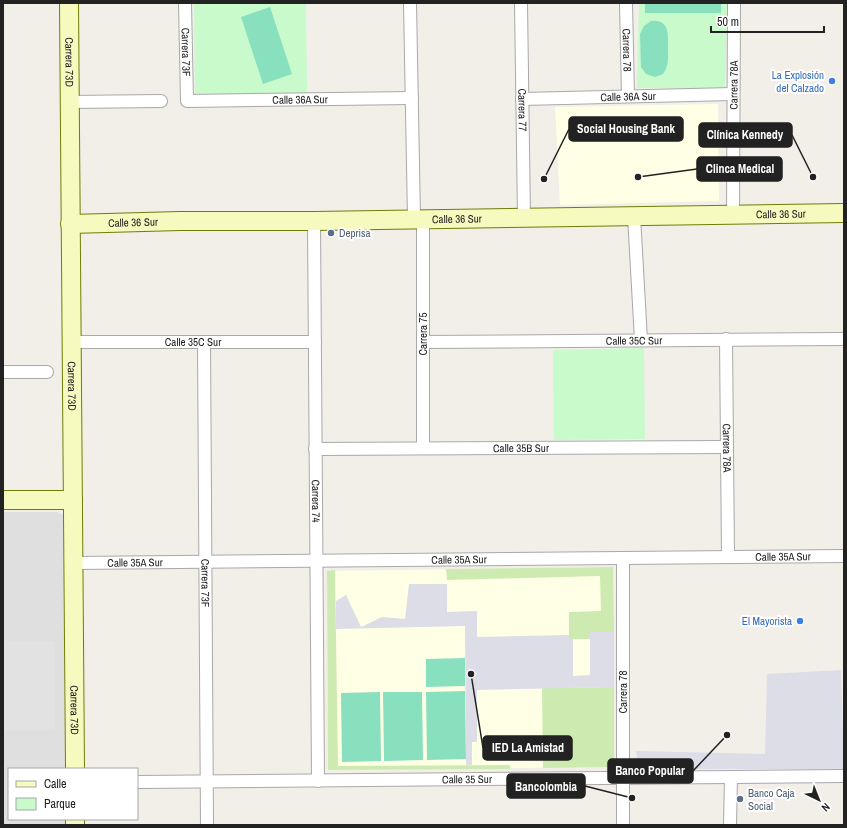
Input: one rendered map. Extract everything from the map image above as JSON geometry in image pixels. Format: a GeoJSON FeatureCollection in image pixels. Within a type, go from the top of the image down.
{"type":"FeatureCollection","features":[{"type":"Feature","properties":{"kind":"street","name":"Carrera 73D"},"geometry":{"type":"LineString","coordinates":[[69,3],[75,768]]}},
{"type":"Feature","properties":{"kind":"street","name":"Carrera 73F"},"geometry":{"type":"LineString","coordinates":[[185,3],[187,101]]}},
{"type":"Feature","properties":{"kind":"street","name":"Carrera 75"},"geometry":{"type":"LineString","coordinates":[[410,3],[412,98],[423,342],[423,448]]}},
{"type":"Feature","properties":{"kind":"street","name":"Carrera 77"},"geometry":{"type":"LineString","coordinates":[[521,3],[524,218]]}},
{"type":"Feature","properties":{"kind":"street","name":"Carrera 78"},"geometry":{"type":"LineString","coordinates":[[626,3],[628,96]]}},
{"type":"Feature","properties":{"kind":"street","name":"Carrera 78A"},"geometry":{"type":"LineString","coordinates":[[734,3],[734,215]]}},
{"type":"Feature","properties":{"kind":"street","name":"Calle 36A Sur"},"geometry":{"type":"LineString","coordinates":[[522,99],[734,94]]}},
{"type":"Feature","properties":{"kind":"street","name":"Calle 36A Sur"},"geometry":{"type":"LineString","coordinates":[[187,101],[412,98]]}},
{"type":"Feature","properties":{"kind":"street"},"geometry":{"type":"LineString","coordinates":[[69,102],[161,101]]}},
{"type":"Feature","properties":{"kind":"street","name":"Calle 36 Sur"},"geometry":{"type":"LineString","coordinates":[[70,224],[180,221],[314,221],[844,213]]}},
{"type":"Feature","properties":{"kind":"street"},"geometry":{"type":"LineString","coordinates":[[634,216],[641,340]]}},
{"type":"Feature","properties":{"kind":"street","name":"Carrera 74"},"geometry":{"type":"LineString","coordinates":[[314,221],[318,781]]}},
{"type":"Feature","properties":{"kind":"street","name":"Carrera 78A"},"geometry":{"type":"LineString","coordinates":[[726,339],[728,557]]}},
{"type":"Feature","properties":{"kind":"street","name":"Calle 35C Sur"},"geometry":{"type":"LineString","coordinates":[[423,342],[844,339]]}},
{"type":"Feature","properties":{"kind":"street","name":"Calle 35C Sur"},"geometry":{"type":"LineString","coordinates":[[72,342],[315,342]]}},
{"type":"Feature","properties":{"kind":"street","name":"Carrera 73F"},"geometry":{"type":"LineString","coordinates":[[204,342],[207,825]]}},
{"type":"Feature","properties":{"kind":"street"},"geometry":{"type":"LineString","coordinates":[[3,372],[47,372]]}},
{"type":"Feature","properties":{"kind":"street","name":"Calle 35B Sur"},"geometry":{"type":"LineString","coordinates":[[316,449],[727,447]]}},
{"type":"Feature","properties":{"kind":"street"},"geometry":{"type":"LineString","coordinates":[[3,500],[73,500]]}},
{"type":"Feature","properties":{"kind":"street","name":"Calle 35A Sur"},"geometry":{"type":"LineString","coordinates":[[74,563],[844,556]]}},
{"type":"Feature","properties":{"kind":"street","name":"Carrera 78"},"geometry":{"type":"LineString","coordinates":[[623,558],[623,825]]}},
{"type":"Feature","properties":{"kind":"street","name":"Calle 35 Sur"},"geometry":{"type":"LineString","coordinates":[[138,782],[844,776]]}},
{"type":"Feature","properties":{"kind":"street"},"geometry":{"type":"LineString","coordinates":[[730,825],[731,777]]}},
{"type":"Feature","properties":{"kind":"shaded area"},"geometry":{"type":"Polygon","coordinates":[[[718,104],[719,201],[560,205],[555,107],[718,104]]]}},
{"type":"Feature","properties":{"kind":"shaded area"},"geometry":{"type":"Polygon","coordinates":[[[3,512],[57,512],[63,515],[65,768],[8,768],[8,820],[65,820],[65,825],[3,825],[3,512]]]}},
{"type":"Feature","properties":{"kind":"shaded area"},"geometry":{"type":"Polygon","coordinates":[[[613,567],[614,767],[328,770],[327,571],[613,567]]]}},
{"type":"Feature","properties":{"kind":"shaded area"},"geometry":{"type":"Polygon","coordinates":[[[409,584],[447,584],[447,612],[477,611],[477,637],[569,635],[569,639],[573,639],[573,676],[590,675],[590,632],[614,632],[614,687],[477,690],[477,742],[472,742],[472,765],[466,765],[465,626],[336,629],[336,601],[346,595],[361,627],[382,617],[405,619],[409,584]]]}},
{"type":"Feature","properties":{"kind":"shaded area"},"geometry":{"type":"Polygon","coordinates":[[[3,641],[55,641],[55,730],[3,730],[3,641]]]}},
{"type":"Feature","properties":{"kind":"shaded area"},"geometry":{"type":"Polygon","coordinates":[[[841,670],[844,769],[639,769],[636,751],[765,754],[767,674],[841,670]]]}},
{"type":"Feature","properties":{"kind":"green space"},"geometry":{"type":"Polygon","coordinates":[[[194,3],[306,3],[307,93],[195,95],[194,3]]]}},
{"type":"Feature","properties":{"kind":"green space"},"geometry":{"type":"Polygon","coordinates":[[[639,3],[727,3],[725,89],[637,88],[639,3]]]}},
{"type":"Feature","properties":{"kind":"green space"},"geometry":{"type":"Polygon","coordinates":[[[645,3],[721,3],[721,13],[645,13],[645,3]]]}},
{"type":"Feature","properties":{"kind":"green space"},"geometry":{"type":"Polygon","coordinates":[[[270,7],[292,74],[263,84],[241,17],[270,7]]]}},
{"type":"Feature","properties":{"kind":"green space"},"geometry":{"type":"Polygon","coordinates":[[[651,21],[657,21],[665,25],[668,33],[667,65],[663,74],[655,77],[646,74],[641,67],[640,34],[644,26],[651,21]]]}},
{"type":"Feature","properties":{"kind":"green space"},"geometry":{"type":"Polygon","coordinates":[[[644,348],[645,439],[554,440],[553,350],[644,348]]]}},
{"type":"Feature","properties":{"kind":"green space"},"geometry":{"type":"Polygon","coordinates":[[[613,567],[614,632],[591,632],[590,639],[569,639],[569,612],[601,611],[600,576],[447,580],[446,569],[613,567]]]}},
{"type":"Feature","properties":{"kind":"green space"},"geometry":{"type":"Polygon","coordinates":[[[335,570],[338,766],[510,765],[510,769],[328,770],[327,571],[335,570]]]}},
{"type":"Feature","properties":{"kind":"green space"},"geometry":{"type":"Polygon","coordinates":[[[465,658],[465,686],[426,687],[426,659],[465,658]]]}},
{"type":"Feature","properties":{"kind":"green space"},"geometry":{"type":"Polygon","coordinates":[[[614,687],[614,767],[543,768],[542,688],[614,687]]]}},
{"type":"Feature","properties":{"kind":"green space"},"geometry":{"type":"Polygon","coordinates":[[[465,691],[466,759],[427,760],[426,692],[465,691]]]}},
{"type":"Feature","properties":{"kind":"green space"},"geometry":{"type":"Polygon","coordinates":[[[380,692],[381,761],[342,762],[341,693],[380,692]]]}},
{"type":"Feature","properties":{"kind":"green space"},"geometry":{"type":"Polygon","coordinates":[[[383,692],[422,692],[423,760],[384,761],[383,692]]]}},
{"type":"Feature","properties":{"kind":"place","name":"La Explosión del Calzado"},"geometry":{"type":"Point","coordinates":[832,81]}},
{"type":"Feature","properties":{"kind":"place","name":"Clinca Medical"},"geometry":{"type":"Point","coordinates":[638,177]}},
{"type":"Feature","properties":{"kind":"place","name":"Clínica Kennedy"},"geometry":{"type":"Point","coordinates":[813,177]}},
{"type":"Feature","properties":{"kind":"place","name":"Social Housing Bank"},"geometry":{"type":"Point","coordinates":[544,179]}},
{"type":"Feature","properties":{"kind":"place","name":"Deprisa"},"geometry":{"type":"Point","coordinates":[331,233]}},
{"type":"Feature","properties":{"kind":"place","name":"El Mayorista"},"geometry":{"type":"Point","coordinates":[800,621]}},
{"type":"Feature","properties":{"kind":"place","name":"IED La Amistad"},"geometry":{"type":"Point","coordinates":[471,674]}},
{"type":"Feature","properties":{"kind":"place","name":"Banco Popular"},"geometry":{"type":"Point","coordinates":[727,735]}},
{"type":"Feature","properties":{"kind":"place","name":"Bancolombia"},"geometry":{"type":"Point","coordinates":[632,798]}},
{"type":"Feature","properties":{"kind":"place","name":"Banco Caja Social"},"geometry":{"type":"Point","coordinates":[740,799]}}]}
